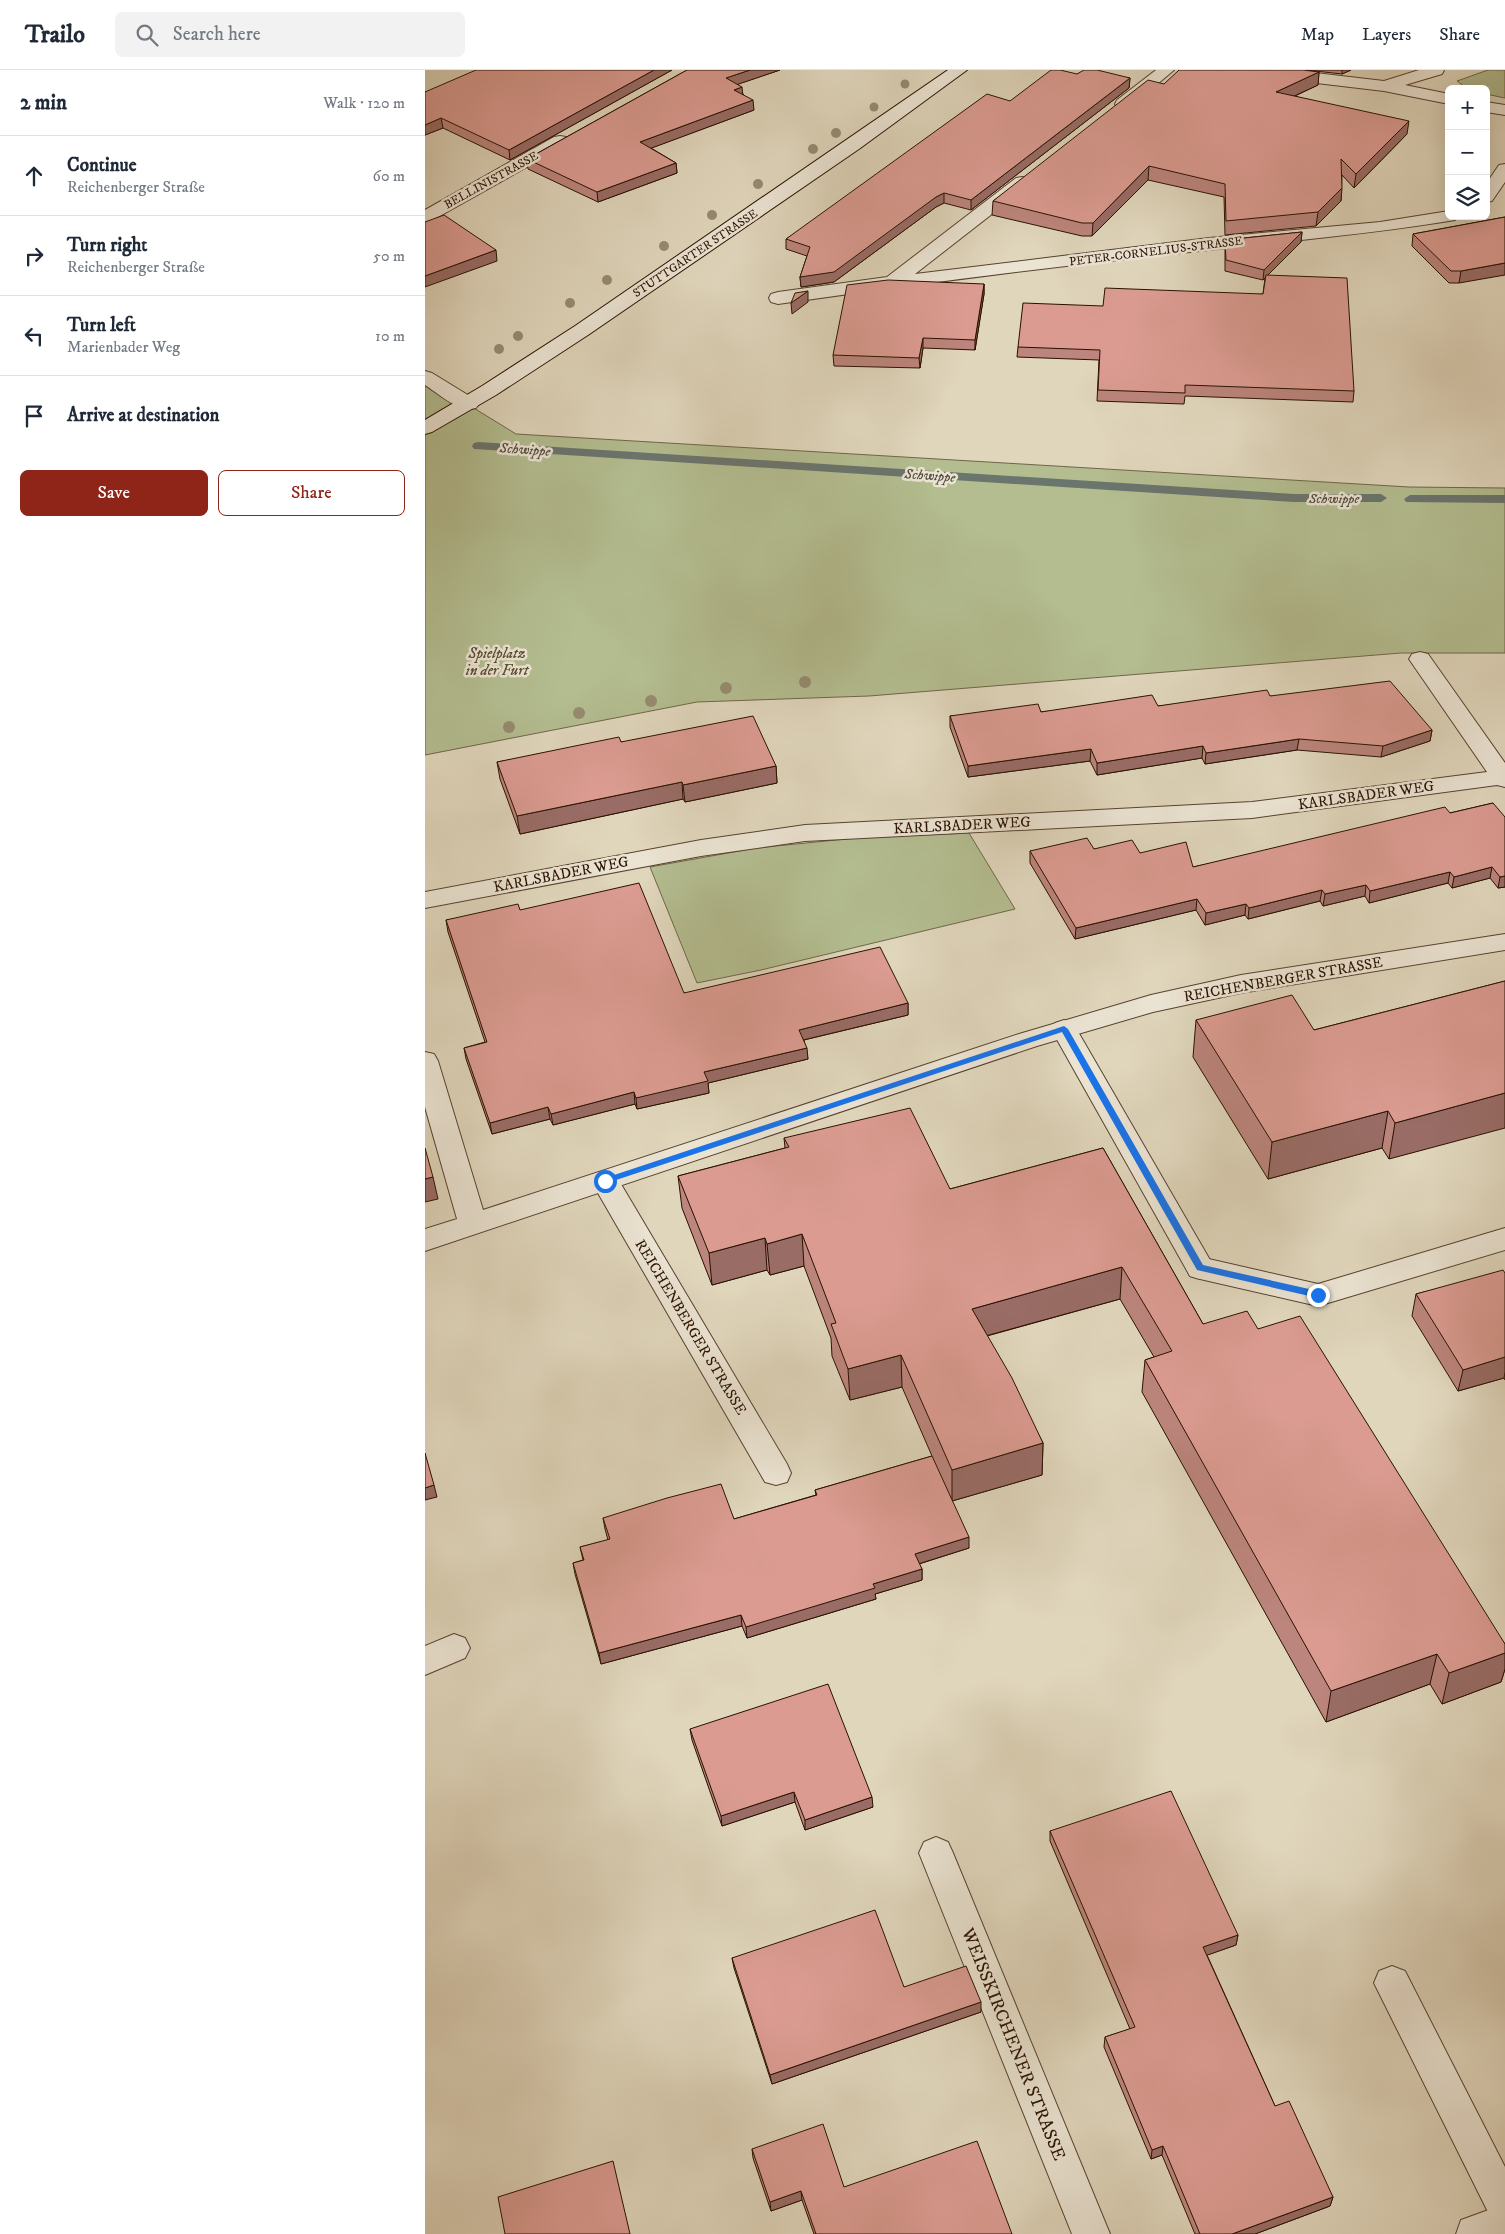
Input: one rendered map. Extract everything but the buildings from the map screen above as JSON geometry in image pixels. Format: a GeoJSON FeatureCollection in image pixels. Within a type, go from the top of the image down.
{"type":"FeatureCollection","features":[{"type":"Feature","properties":{"kind":"street","name":"STUTTGARTER STRASSE"},"geometry":{"type":"LineString","coordinates":[[425,428],[469,404],[546,354],[873,132],[959,70]]}},
{"type":"Feature","properties":{"kind":"street"},"geometry":{"type":"LineString","coordinates":[[1111,112],[1166,70]]}},
{"type":"Feature","properties":{"kind":"street"},"geometry":{"type":"LineString","coordinates":[[1248,70],[1384,86],[1445,98]]}},
{"type":"Feature","properties":{"kind":"street"},"geometry":{"type":"LineString","coordinates":[[1384,86],[1437,70]]}},
{"type":"Feature","properties":{"kind":"street"},"geometry":{"type":"LineString","coordinates":[[1490,108],[1505,110]]}},
{"type":"Feature","properties":{"kind":"street","name":"BELLINISTRASSE"},"geometry":{"type":"LineString","coordinates":[[425,217],[571,135]]}},
{"type":"Feature","properties":{"kind":"street"},"geometry":{"type":"LineString","coordinates":[[1490,191],[1505,169]]}},
{"type":"Feature","properties":{"kind":"street","name":"PETER-CORNELIUS-STRASSE"},"geometry":{"type":"LineString","coordinates":[[892,282],[1033,173]]}},
{"type":"Feature","properties":{"kind":"street","name":"PETER-CORNELIUS-STRASSE"},"geometry":{"type":"LineString","coordinates":[[778,298],[892,282],[1209,244],[1380,227],[1445,217]]}},
{"type":"Feature","properties":{"kind":"street"},"geometry":{"type":"LineString","coordinates":[[425,377],[469,404]]}},
{"type":"Feature","properties":{"kind":"street","name":"KARLSBADER WEG"},"geometry":{"type":"LineString","coordinates":[[425,900],[701,848],[805,833],[1252,810],[1504,779],[1420,658]]}},
{"type":"Feature","properties":{"kind":"street","name":"REICHENBERGER STRASSE"},"geometry":{"type":"LineString","coordinates":[[425,1240],[1064,1029],[1151,1004],[1241,984],[1505,942]]}},
{"type":"Feature","properties":{"kind":"street"},"geometry":{"type":"LineString","coordinates":[[1064,1029],[1200,1268],[1318,1295],[1505,1239]]}},
{"type":"Feature","properties":{"kind":"street"},"geometry":{"type":"LineString","coordinates":[[425,1061],[473,1225]]}},
{"type":"Feature","properties":{"kind":"street","name":"REICHENBERGER STRASSE"},"geometry":{"type":"LineString","coordinates":[[605,1181],[777,1473]]}},
{"type":"Feature","properties":{"kind":"street"},"geometry":{"type":"LineString","coordinates":[[425,1661],[454,1648]]}},
{"type":"Feature","properties":{"kind":"street","name":"WEISSKIRCHENER STRASSE"},"geometry":{"type":"LineString","coordinates":[[936,1854],[1091,2234]]}},
{"type":"Feature","properties":{"kind":"street"},"geometry":{"type":"LineString","coordinates":[[1392,1983],[1505,2207]]}},
{"type":"Feature","properties":{"kind":"street"},"geometry":{"type":"LineString","coordinates":[[1475,2234],[1505,2223]]}},
{"type":"Feature","properties":{"kind":"green space"},"geometry":{"type":"Polygon","coordinates":[[[1488,70],[1505,70],[1505,98],[1490,95],[1490,85],[1462,85],[1457,81],[1488,70]]]}},
{"type":"Feature","properties":{"kind":"green space","name":"Spielplatz in der Furt"},"geometry":{"type":"Polygon","coordinates":[[[425,378],[516,434],[1409,487],[1505,488],[1505,653],[1401,653],[869,696],[697,702],[425,755],[425,378]]]}},
{"type":"Feature","properties":{"kind":"green space"},"geometry":{"type":"Polygon","coordinates":[[[969,833],[1015,909],[761,970],[697,983],[650,867],[756,848],[856,838],[969,833]]]}},
{"type":"Feature","properties":{"kind":"waterway","name":"Schwippe"},"geometry":{"type":"LineString","coordinates":[[478,446],[1294,498],[1381,498]]}},
{"type":"Feature","properties":{"kind":"waterway","name":"Schwippe"},"geometry":{"type":"LineString","coordinates":[[1410,499],[1505,499]]}},
{"type":"Feature","properties":{"kind":"route"},"geometry":{"type":"LineString","coordinates":[[605,1181],[823,1107],[1064,1029],[1200,1268],[1318,1295]]}}]}
